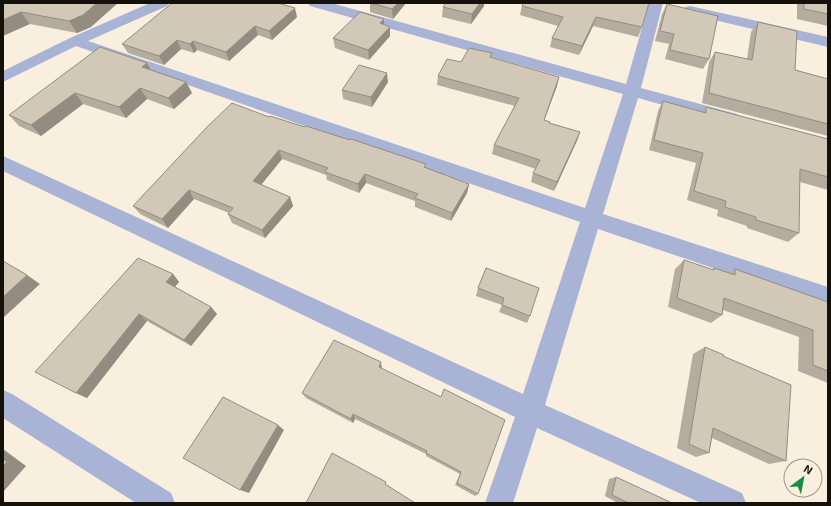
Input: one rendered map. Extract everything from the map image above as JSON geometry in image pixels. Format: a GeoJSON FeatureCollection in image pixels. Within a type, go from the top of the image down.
{"type":"FeatureCollection","features":[{"type":"Feature","properties":{"kind":"street"},"geometry":{"type":"LineString","coordinates":[[3,77],[75,40],[162,3]]}},
{"type":"Feature","properties":{"kind":"street"},"geometry":{"type":"LineString","coordinates":[[315,3],[632,92],[745,122]]}},
{"type":"Feature","properties":{"kind":"street"},"geometry":{"type":"LineString","coordinates":[[499,503],[632,92],[665,4],[828,42]]}},
{"type":"Feature","properties":{"kind":"street"},"geometry":{"type":"LineString","coordinates":[[75,40],[591,218],[828,297]]}},
{"type":"Feature","properties":{"kind":"street"},"geometry":{"type":"LineString","coordinates":[[3,164],[530,411],[732,503]]}},
{"type":"Feature","properties":{"kind":"street"},"geometry":{"type":"LineString","coordinates":[[3,403],[161,503]]}},
{"type":"Feature","properties":{"kind":"building"},"geometry":{"type":"Polygon","coordinates":[[[3,3],[97,3],[83,15],[69,21],[21,12],[3,20],[3,3]]]}},
{"type":"Feature","properties":{"kind":"building"},"geometry":{"type":"Polygon","coordinates":[[[172,3],[278,3],[295,8],[269,31],[255,26],[226,52],[193,41],[190,44],[177,40],[159,56],[122,44],[172,3]]]}},
{"type":"Feature","properties":{"kind":"building"},"geometry":{"type":"Polygon","coordinates":[[[371,3],[398,3],[392,9],[371,3]]]}},
{"type":"Feature","properties":{"kind":"building"},"geometry":{"type":"Polygon","coordinates":[[[446,3],[480,3],[472,14],[443,7],[446,3]]]}},
{"type":"Feature","properties":{"kind":"building"},"geometry":{"type":"Polygon","coordinates":[[[523,3],[649,3],[642,27],[596,17],[582,46],[552,38],[563,17],[522,6],[523,3]]]}},
{"type":"Feature","properties":{"kind":"building"},"geometry":{"type":"Polygon","coordinates":[[[804,3],[828,3],[828,14],[804,9],[804,3]]]}},
{"type":"Feature","properties":{"kind":"building"},"geometry":{"type":"Polygon","coordinates":[[[667,4],[718,16],[709,59],[670,50],[674,34],[660,31],[667,4]]]}},
{"type":"Feature","properties":{"kind":"building"},"geometry":{"type":"Polygon","coordinates":[[[360,12],[384,19],[380,23],[390,27],[368,50],[333,38],[360,12]]]}},
{"type":"Feature","properties":{"kind":"building"},"geometry":{"type":"Polygon","coordinates":[[[758,22],[797,31],[795,70],[828,79],[828,124],[709,93],[715,52],[752,60],[758,22]]]}},
{"type":"Feature","properties":{"kind":"building"},"geometry":{"type":"Polygon","coordinates":[[[100,47],[147,63],[142,67],[186,82],[168,98],[140,88],[119,107],[75,93],[31,125],[9,115],[100,47]]]}},
{"type":"Feature","properties":{"kind":"building"},"geometry":{"type":"Polygon","coordinates":[[[469,48],[492,53],[490,57],[559,77],[544,120],[550,122],[549,123],[580,132],[557,182],[533,173],[540,160],[494,145],[519,98],[438,76],[447,59],[461,62],[469,48]]]}},
{"type":"Feature","properties":{"kind":"building"},"geometry":{"type":"Polygon","coordinates":[[[359,65],[387,73],[371,97],[342,90],[359,65]]]}},
{"type":"Feature","properties":{"kind":"building"},"geometry":{"type":"Polygon","coordinates":[[[663,101],[706,113],[706,107],[828,139],[828,177],[800,169],[799,233],[756,220],[756,217],[725,207],[726,201],[694,191],[703,153],[654,140],[663,101]]]}},
{"type":"Feature","properties":{"kind":"building"},"geometry":{"type":"Polygon","coordinates":[[[232,103],[269,117],[270,116],[305,127],[306,126],[350,140],[351,139],[426,164],[424,167],[469,184],[452,213],[415,198],[418,194],[365,174],[358,184],[325,172],[328,168],[279,150],[253,181],[290,197],[262,230],[228,214],[233,208],[189,190],[162,219],[133,206],[207,127],[232,103]]]}},
{"type":"Feature","properties":{"kind":"building"},"geometry":{"type":"Polygon","coordinates":[[[138,258],[173,274],[166,282],[211,307],[184,340],[139,314],[76,393],[35,372],[138,258]]]}},
{"type":"Feature","properties":{"kind":"building"},"geometry":{"type":"Polygon","coordinates":[[[684,260],[735,275],[735,269],[828,302],[828,371],[813,365],[813,330],[724,298],[722,315],[677,298],[684,260]]]}},
{"type":"Feature","properties":{"kind":"building"},"geometry":{"type":"Polygon","coordinates":[[[3,261],[27,275],[3,297],[3,261]]]}},
{"type":"Feature","properties":{"kind":"building"},"geometry":{"type":"Polygon","coordinates":[[[486,268],[539,288],[530,316],[502,305],[504,298],[478,288],[486,268]]]}},
{"type":"Feature","properties":{"kind":"building"},"geometry":{"type":"Polygon","coordinates":[[[334,340],[381,362],[379,367],[441,397],[444,389],[505,420],[478,494],[457,483],[461,472],[426,453],[427,451],[353,414],[351,419],[302,393],[334,340]]]}},
{"type":"Feature","properties":{"kind":"building"},"geometry":{"type":"Polygon","coordinates":[[[705,347],[791,385],[786,458],[783,458],[783,460],[713,428],[709,453],[689,444],[705,347]]]}},
{"type":"Feature","properties":{"kind":"building"},"geometry":{"type":"Polygon","coordinates":[[[223,397],[278,425],[240,490],[183,458],[223,397]]]}},
{"type":"Feature","properties":{"kind":"building"},"geometry":{"type":"Polygon","coordinates":[[[332,453],[386,482],[385,484],[415,503],[306,503],[332,453]]]}},
{"type":"Feature","properties":{"kind":"building"},"geometry":{"type":"Polygon","coordinates":[[[3,459],[7,462],[3,466],[3,459]]]}},
{"type":"Feature","properties":{"kind":"building"},"geometry":{"type":"Polygon","coordinates":[[[616,477],[670,503],[629,503],[612,495],[616,477]]]}}]}
